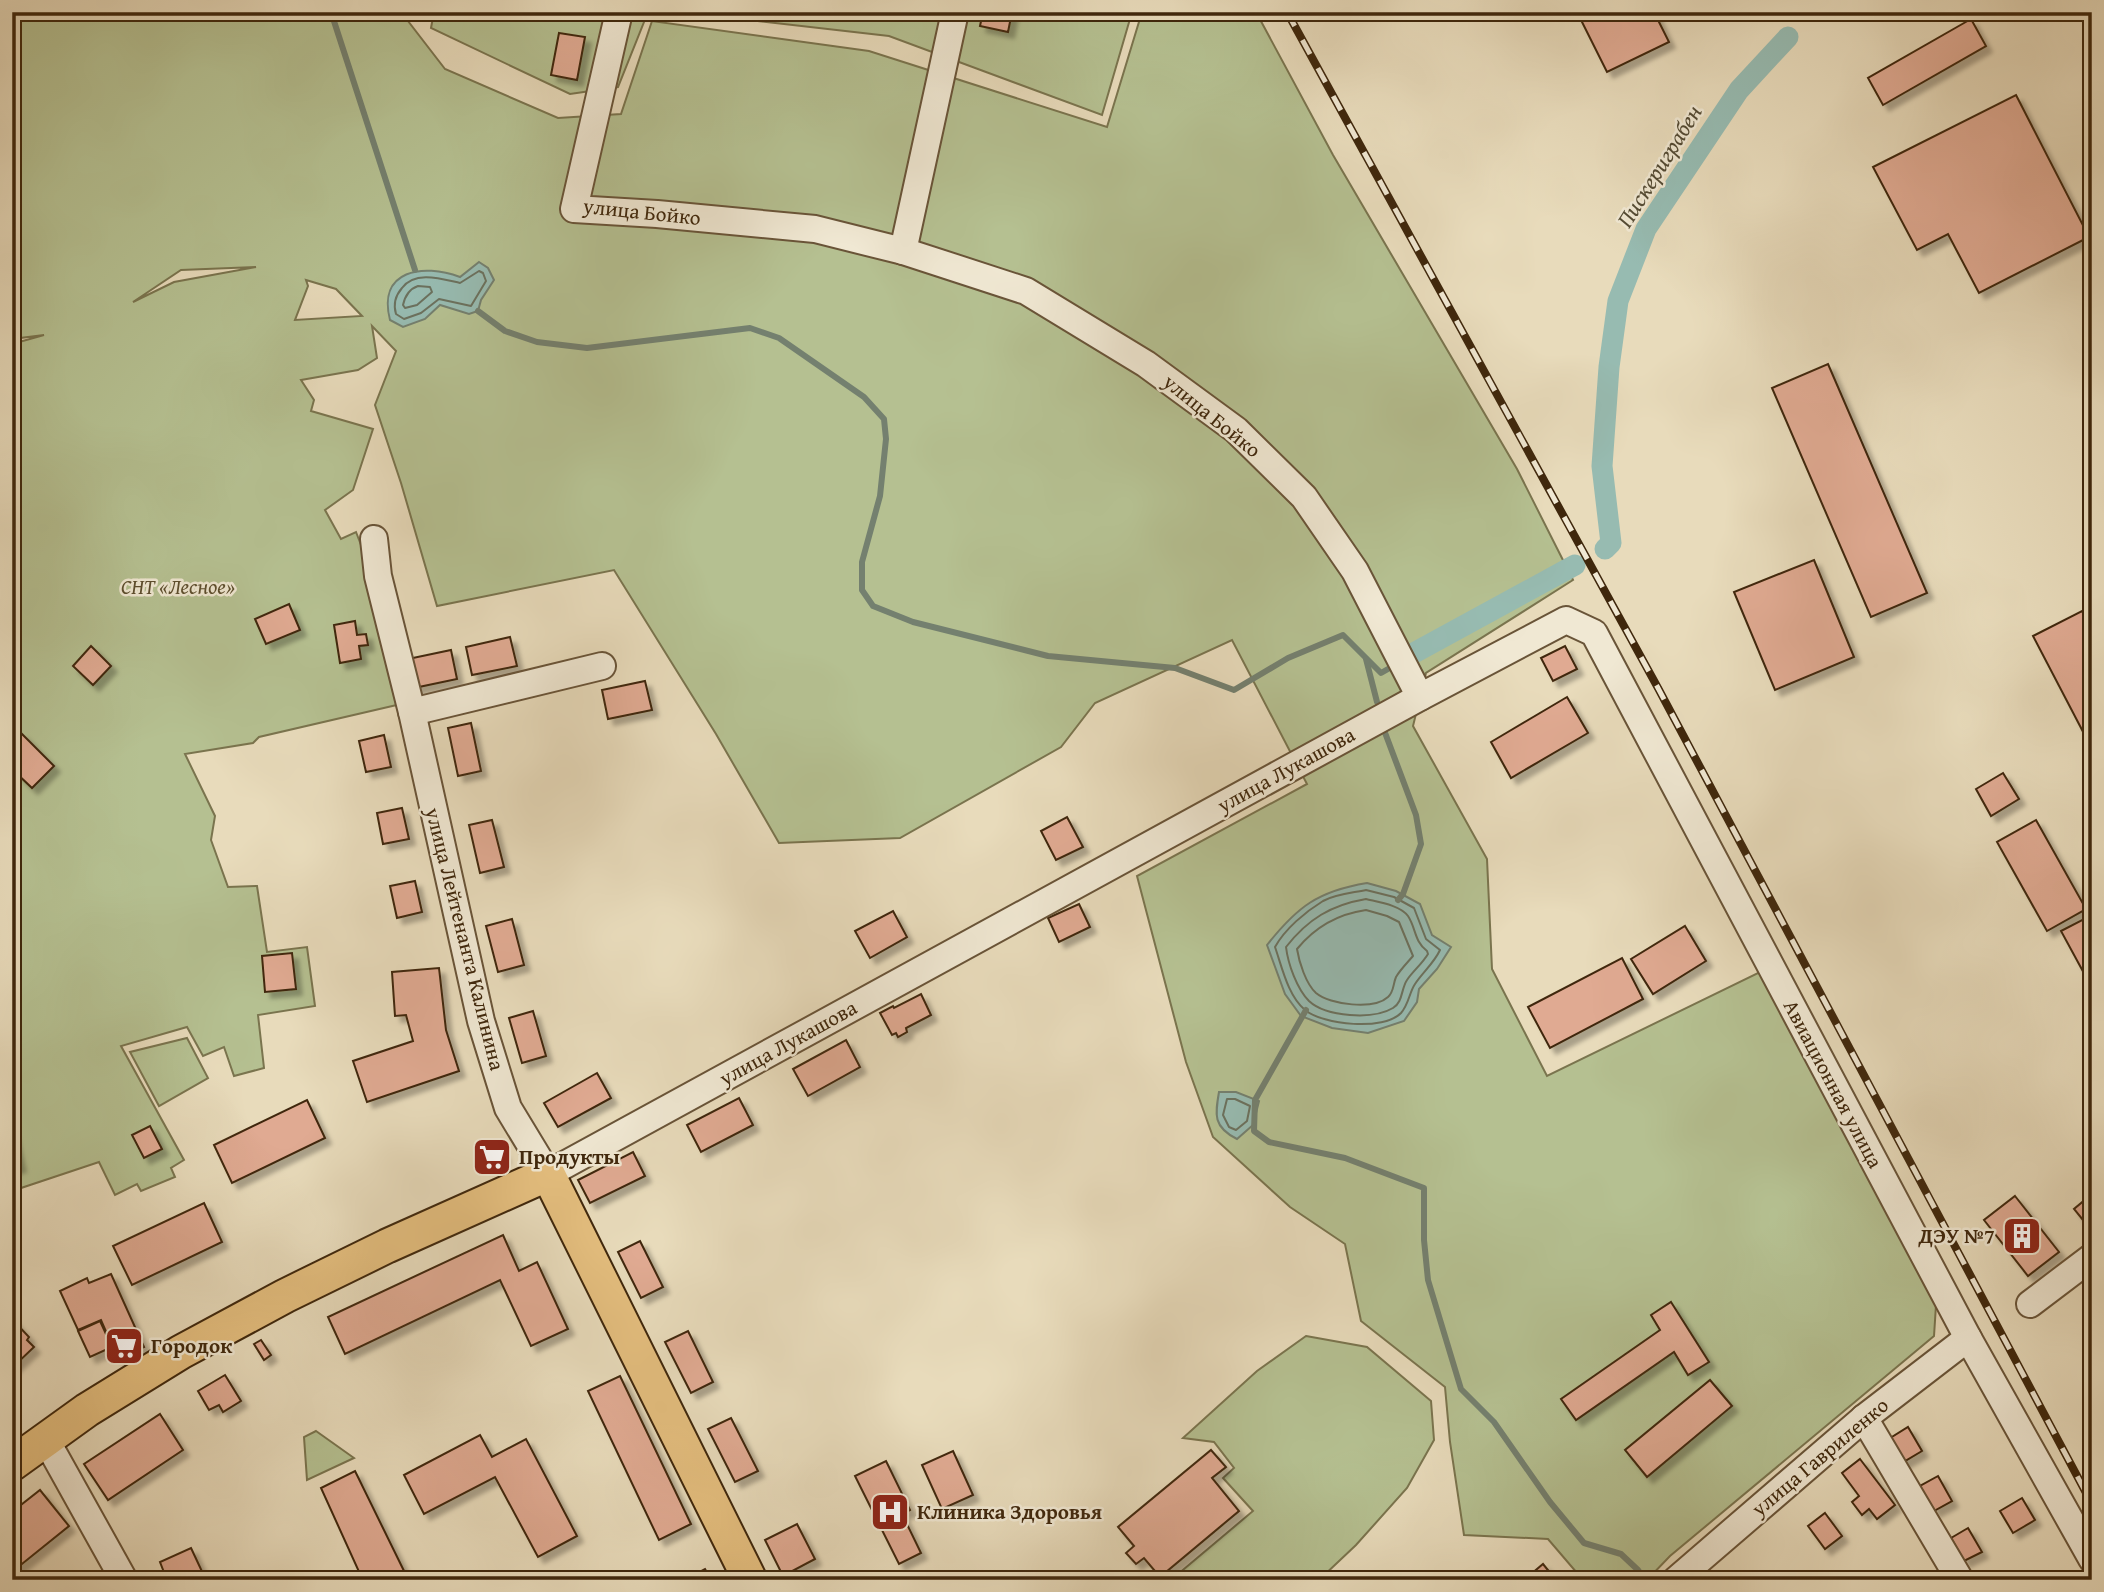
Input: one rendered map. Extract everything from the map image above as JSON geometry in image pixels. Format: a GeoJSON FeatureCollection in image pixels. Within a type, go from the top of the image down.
{"type":"FeatureCollection","features":[{"type":"Feature","properties":{"kind":"main road","name":"улица Лукашова"},"geometry":{"type":"LineString","coordinates":[[12,1464],[87,1410],[181,1352],[285,1296],[387,1246],[548,1174]]}},
{"type":"Feature","properties":{"kind":"main road","name":"улица Лейтенанта Калинина"},"geometry":{"type":"LineString","coordinates":[[548,1174],[750,1580]]}},
{"type":"Feature","properties":{"kind":"street","name":"улица Бойко"},"geometry":{"type":"LineString","coordinates":[[619,12],[574,209],[815,229],[903,251],[1026,291],[1146,364],[1236,430],[1304,497],[1355,571],[1420,697]]}},
{"type":"Feature","properties":{"kind":"street"},"geometry":{"type":"LineString","coordinates":[[903,251],[955,12]]}},
{"type":"Feature","properties":{"kind":"street","name":"улица Лейтенанта Калинина"},"geometry":{"type":"LineString","coordinates":[[374,539],[378,576],[412,712],[481,1021],[508,1108],[548,1174]]}},
{"type":"Feature","properties":{"kind":"street","name":"улица Лукашова"},"geometry":{"type":"LineString","coordinates":[[548,1174],[1420,697],[1566,620]]}},
{"type":"Feature","properties":{"kind":"street","name":"Авиационная улица"},"geometry":{"type":"LineString","coordinates":[[1566,620],[1594,633],[1968,1338],[2092,1559]]}},
{"type":"Feature","properties":{"kind":"street"},"geometry":{"type":"LineString","coordinates":[[412,712],[602,666]]}},
{"type":"Feature","properties":{"kind":"street"},"geometry":{"type":"LineString","coordinates":[[2030,1304],[2092,1258]]}},
{"type":"Feature","properties":{"kind":"street","name":"улица Гавриленко"},"geometry":{"type":"LineString","coordinates":[[1676,1580],[1864,1418],[1968,1338]]}},
{"type":"Feature","properties":{"kind":"street"},"geometry":{"type":"LineString","coordinates":[[1864,1418],[1960,1580]]}},
{"type":"Feature","properties":{"kind":"street"},"geometry":{"type":"LineString","coordinates":[[46,1440],[124,1580]]}},
{"type":"Feature","properties":{"kind":"green space","name":"СНТ «Лесное»"},"geometry":{"type":"Polygon","coordinates":[[[12,12],[401,12],[445,69],[558,118],[621,114],[652,21],[869,51],[1107,127],[1142,12],[1256,12],[1333,155],[1517,469],[1573,580],[1426,673],[1413,726],[1487,859],[1492,969],[1547,1076],[1760,972],[1936,1305],[1934,1336],[1670,1556],[1647,1580],[1583,1580],[1548,1539],[1464,1535],[1445,1387],[1361,1321],[1345,1244],[1290,1207],[1213,1137],[1186,1062],[1137,876],[1307,784],[1232,640],[1095,703],[1061,747],[900,838],[779,843],[716,734],[614,570],[437,606],[375,405],[396,351],[372,326],[377,358],[358,370],[301,380],[314,400],[311,411],[373,429],[353,490],[325,510],[341,539],[356,532],[401,648],[414,701],[259,737],[253,743],[185,754],[215,816],[211,840],[228,887],[257,886],[267,952],[307,947],[315,1006],[258,1015],[264,1068],[234,1076],[224,1047],[203,1056],[187,1027],[121,1046],[184,1160],[171,1168],[175,1177],[141,1191],[137,1184],[115,1195],[99,1162],[12,1191],[12,344],[44,335],[12,339],[12,12]],[[256,267],[181,270],[133,302],[174,282],[256,267]],[[306,280],[308,286],[295,320],[362,316],[336,289],[306,280]]]}},
{"type":"Feature","properties":{"kind":"green space"},"geometry":{"type":"Polygon","coordinates":[[[434,12],[648,12],[618,87],[570,94],[431,28],[434,12]]]}},
{"type":"Feature","properties":{"kind":"green space"},"geometry":{"type":"Polygon","coordinates":[[[678,12],[1132,12],[1102,115],[889,36],[678,12]]]}},
{"type":"Feature","properties":{"kind":"green space"},"geometry":{"type":"Polygon","coordinates":[[[187,1038],[208,1078],[159,1106],[130,1052],[187,1038]]]}},
{"type":"Feature","properties":{"kind":"green space"},"geometry":{"type":"Polygon","coordinates":[[[1306,1336],[1367,1347],[1431,1401],[1434,1440],[1407,1488],[1356,1545],[1319,1580],[1171,1580],[1253,1511],[1223,1478],[1234,1468],[1214,1442],[1183,1438],[1257,1371],[1306,1336]]]}},
{"type":"Feature","properties":{"kind":"green space"},"geometry":{"type":"Polygon","coordinates":[[[316,1431],[354,1458],[307,1480],[304,1437],[316,1431]]]}},
{"type":"Feature","properties":{"kind":"water"},"geometry":{"type":"Polygon","coordinates":[[[479,262],[488,268],[494,280],[481,300],[478,311],[469,314],[440,305],[425,319],[403,327],[390,320],[390,290],[406,274],[432,271],[460,277],[479,262]]]}},
{"type":"Feature","properties":{"kind":"water"},"geometry":{"type":"Polygon","coordinates":[[[1367,883],[1396,891],[1420,904],[1432,935],[1451,947],[1437,969],[1419,989],[1417,1002],[1404,1021],[1368,1033],[1332,1028],[1301,1016],[1285,994],[1267,945],[1288,920],[1310,903],[1335,891],[1367,883]]]}},
{"type":"Feature","properties":{"kind":"water"},"geometry":{"type":"Polygon","coordinates":[[[1219,1092],[1236,1092],[1259,1101],[1253,1125],[1237,1139],[1224,1130],[1218,1120],[1219,1092]]]}},
{"type":"Feature","properties":{"kind":"building"},"geometry":{"type":"Polygon","coordinates":[[[983,12],[1012,12],[1008,32],[980,26],[983,12]]]}},
{"type":"Feature","properties":{"kind":"building"},"geometry":{"type":"Polygon","coordinates":[[[1577,12],[1654,12],[1669,42],[1607,72],[1577,12]]]}},
{"type":"Feature","properties":{"kind":"building"},"geometry":{"type":"Polygon","coordinates":[[[1971,19],[1986,46],[1883,105],[1868,78],[1971,19]]]}},
{"type":"Feature","properties":{"kind":"building"},"geometry":{"type":"Polygon","coordinates":[[[559,33],[585,37],[577,80],[551,75],[559,33]]]}},
{"type":"Feature","properties":{"kind":"building"},"geometry":{"type":"Polygon","coordinates":[[[2016,95],[2089,237],[1979,293],[1948,234],[1917,250],[1873,167],[2016,95]]]}},
{"type":"Feature","properties":{"kind":"building"},"geometry":{"type":"Polygon","coordinates":[[[1828,364],[1927,593],[1871,617],[1772,388],[1828,364]]]}},
{"type":"Feature","properties":{"kind":"building"},"geometry":{"type":"Polygon","coordinates":[[[1814,560],[1854,657],[1775,690],[1734,592],[1814,560]]]}},
{"type":"Feature","properties":{"kind":"building"},"geometry":{"type":"Polygon","coordinates":[[[289,604],[300,630],[266,644],[255,619],[289,604]]]}},
{"type":"Feature","properties":{"kind":"building"},"geometry":{"type":"Polygon","coordinates":[[[2082,611],[2092,630],[2092,749],[2033,636],[2082,611]]]}},
{"type":"Feature","properties":{"kind":"building"},"geometry":{"type":"Polygon","coordinates":[[[355,621],[357,635],[366,634],[368,645],[359,646],[361,659],[340,663],[334,625],[355,621]]]}},
{"type":"Feature","properties":{"kind":"building"},"geometry":{"type":"Polygon","coordinates":[[[510,637],[517,666],[472,675],[466,647],[510,637]]]}},
{"type":"Feature","properties":{"kind":"building"},"geometry":{"type":"Polygon","coordinates":[[[91,646],[111,666],[93,685],[73,666],[91,646]]]}},
{"type":"Feature","properties":{"kind":"building"},"geometry":{"type":"Polygon","coordinates":[[[1565,646],[1577,669],[1553,681],[1541,658],[1565,646]]]}},
{"type":"Feature","properties":{"kind":"building"},"geometry":{"type":"Polygon","coordinates":[[[451,650],[457,679],[414,688],[408,659],[451,650]]]}},
{"type":"Feature","properties":{"kind":"building"},"geometry":{"type":"Polygon","coordinates":[[[645,681],[652,710],[608,719],[602,690],[645,681]]]}},
{"type":"Feature","properties":{"kind":"building"},"geometry":{"type":"Polygon","coordinates":[[[1567,697],[1588,733],[1511,778],[1491,742],[1567,697]]]}},
{"type":"Feature","properties":{"kind":"building"},"geometry":{"type":"Polygon","coordinates":[[[471,723],[481,771],[458,776],[448,728],[471,723]]]}},
{"type":"Feature","properties":{"kind":"building"},"geometry":{"type":"Polygon","coordinates":[[[21,733],[54,766],[32,788],[12,769],[12,742],[21,733]]]}},
{"type":"Feature","properties":{"kind":"building"},"geometry":{"type":"Polygon","coordinates":[[[384,735],[391,767],[366,772],[359,741],[384,735]]]}},
{"type":"Feature","properties":{"kind":"building"},"geometry":{"type":"Polygon","coordinates":[[[2003,773],[2019,799],[1991,816],[1976,789],[2003,773]]]}},
{"type":"Feature","properties":{"kind":"building"},"geometry":{"type":"Polygon","coordinates":[[[402,808],[409,839],[383,844],[377,813],[402,808]]]}},
{"type":"Feature","properties":{"kind":"building"},"geometry":{"type":"Polygon","coordinates":[[[1067,817],[1083,847],[1056,860],[1041,831],[1067,817]]]}},
{"type":"Feature","properties":{"kind":"building"},"geometry":{"type":"Polygon","coordinates":[[[492,820],[504,867],[480,873],[469,825],[492,820]]]}},
{"type":"Feature","properties":{"kind":"building"},"geometry":{"type":"Polygon","coordinates":[[[2036,820],[2086,909],[2047,931],[1997,842],[2036,820]]]}},
{"type":"Feature","properties":{"kind":"building"},"geometry":{"type":"Polygon","coordinates":[[[415,881],[422,912],[397,918],[390,886],[415,881]]]}},
{"type":"Feature","properties":{"kind":"building"},"geometry":{"type":"Polygon","coordinates":[[[1079,904],[1090,927],[1059,942],[1048,918],[1079,904]]]}},
{"type":"Feature","properties":{"kind":"building"},"geometry":{"type":"Polygon","coordinates":[[[893,911],[907,937],[870,958],[855,931],[893,911]]]}},
{"type":"Feature","properties":{"kind":"building"},"geometry":{"type":"Polygon","coordinates":[[[2086,918],[2092,930],[2092,988],[2061,931],[2086,918]]]}},
{"type":"Feature","properties":{"kind":"building"},"geometry":{"type":"Polygon","coordinates":[[[512,919],[524,965],[498,972],[486,926],[512,919]]]}},
{"type":"Feature","properties":{"kind":"building"},"geometry":{"type":"Polygon","coordinates":[[[1685,926],[1706,961],[1653,994],[1631,959],[1685,926]]]}},
{"type":"Feature","properties":{"kind":"building"},"geometry":{"type":"Polygon","coordinates":[[[292,953],[296,989],[265,992],[262,956],[292,953]]]}},
{"type":"Feature","properties":{"kind":"building"},"geometry":{"type":"Polygon","coordinates":[[[1622,958],[1643,999],[1550,1048],[1528,1007],[1622,958]]]}},
{"type":"Feature","properties":{"kind":"building"},"geometry":{"type":"Polygon","coordinates":[[[439,968],[446,1030],[459,1071],[367,1102],[353,1061],[413,1041],[406,1015],[395,1016],[392,972],[439,968]]]}},
{"type":"Feature","properties":{"kind":"building"},"geometry":{"type":"Polygon","coordinates":[[[921,994],[931,1015],[906,1028],[907,1032],[898,1037],[896,1033],[892,1035],[880,1013],[921,994]]]}},
{"type":"Feature","properties":{"kind":"building"},"geometry":{"type":"Polygon","coordinates":[[[533,1011],[546,1056],[522,1063],[509,1018],[533,1011]]]}},
{"type":"Feature","properties":{"kind":"building"},"geometry":{"type":"Polygon","coordinates":[[[846,1040],[860,1067],[808,1096],[793,1069],[846,1040]]]}},
{"type":"Feature","properties":{"kind":"building"},"geometry":{"type":"Polygon","coordinates":[[[597,1073],[611,1098],[558,1127],[544,1103],[597,1073]]]}},
{"type":"Feature","properties":{"kind":"building"},"geometry":{"type":"Polygon","coordinates":[[[739,1098],[753,1125],[701,1152],[687,1125],[739,1098]]]}},
{"type":"Feature","properties":{"kind":"building"},"geometry":{"type":"Polygon","coordinates":[[[307,1100],[325,1138],[232,1183],[214,1145],[307,1100]]]}},
{"type":"Feature","properties":{"kind":"building"},"geometry":{"type":"Polygon","coordinates":[[[150,1126],[162,1149],[144,1158],[132,1135],[150,1126]]]}},
{"type":"Feature","properties":{"kind":"building"},"geometry":{"type":"Polygon","coordinates":[[[12,1133],[20,1166],[12,1168],[12,1133]]]}},
{"type":"Feature","properties":{"kind":"building","name":"Продукты"},"geometry":{"type":"Polygon","coordinates":[[[499,1146],[504,1157],[486,1166],[480,1156],[499,1146]]]}},
{"type":"Feature","properties":{"kind":"building"},"geometry":{"type":"Polygon","coordinates":[[[633,1152],[645,1176],[590,1203],[578,1180],[633,1152]]]}},
{"type":"Feature","properties":{"kind":"building"},"geometry":{"type":"Polygon","coordinates":[[[2092,1194],[2092,1221],[2087,1225],[2074,1209],[2092,1194]]]}},
{"type":"Feature","properties":{"kind":"building","name":"ДЭУ №7"},"geometry":{"type":"Polygon","coordinates":[[[2015,1196],[2059,1252],[2028,1276],[1984,1220],[2015,1196]]]}},
{"type":"Feature","properties":{"kind":"building"},"geometry":{"type":"Polygon","coordinates":[[[204,1203],[222,1242],[132,1285],[113,1246],[204,1203]]]}},
{"type":"Feature","properties":{"kind":"building"},"geometry":{"type":"Polygon","coordinates":[[[503,1235],[519,1271],[537,1262],[568,1329],[531,1346],[500,1280],[345,1354],[328,1317],[503,1235]]]}},
{"type":"Feature","properties":{"kind":"building"},"geometry":{"type":"Polygon","coordinates":[[[640,1241],[663,1287],[641,1298],[618,1252],[640,1241]]]}},
{"type":"Feature","properties":{"kind":"building"},"geometry":{"type":"Polygon","coordinates":[[[111,1274],[144,1347],[118,1359],[101,1320],[78,1330],[60,1291],[87,1278],[89,1283],[111,1274]]]}},
{"type":"Feature","properties":{"kind":"building"},"geometry":{"type":"Polygon","coordinates":[[[1671,1302],[1709,1362],[1688,1375],[1674,1352],[1576,1420],[1561,1399],[1660,1330],[1651,1315],[1671,1302]]]}},
{"type":"Feature","properties":{"kind":"building"},"geometry":{"type":"Polygon","coordinates":[[[12,1319],[29,1337],[27,1340],[34,1347],[12,1368],[12,1319]]]}},
{"type":"Feature","properties":{"kind":"building"},"geometry":{"type":"Polygon","coordinates":[[[100,1321],[112,1347],[90,1357],[78,1331],[100,1321]]]}},
{"type":"Feature","properties":{"kind":"building"},"geometry":{"type":"Polygon","coordinates":[[[688,1331],[713,1382],[691,1393],[665,1342],[688,1331]]]}},
{"type":"Feature","properties":{"kind":"building"},"geometry":{"type":"Polygon","coordinates":[[[261,1340],[271,1355],[264,1360],[254,1344],[261,1340]]]}},
{"type":"Feature","properties":{"kind":"building"},"geometry":{"type":"Polygon","coordinates":[[[225,1375],[241,1401],[223,1412],[219,1405],[209,1410],[198,1391],[225,1375]]]}},
{"type":"Feature","properties":{"kind":"building"},"geometry":{"type":"Polygon","coordinates":[[[620,1376],[691,1524],[659,1540],[588,1391],[620,1376]]]}},
{"type":"Feature","properties":{"kind":"building"},"geometry":{"type":"Polygon","coordinates":[[[1710,1380],[1732,1406],[1647,1477],[1625,1450],[1710,1380]]]}},
{"type":"Feature","properties":{"kind":"building"},"geometry":{"type":"Polygon","coordinates":[[[160,1414],[183,1450],[108,1500],[84,1464],[160,1414]]]}},
{"type":"Feature","properties":{"kind":"building"},"geometry":{"type":"Polygon","coordinates":[[[731,1418],[758,1471],[735,1482],[708,1429],[731,1418]]]}},
{"type":"Feature","properties":{"kind":"building"},"geometry":{"type":"Polygon","coordinates":[[[1908,1427],[1922,1451],[1900,1464],[1887,1440],[1908,1427]]]}},
{"type":"Feature","properties":{"kind":"building"},"geometry":{"type":"Polygon","coordinates":[[[480,1435],[492,1457],[526,1439],[577,1536],[538,1557],[495,1477],[424,1514],[404,1475],[480,1435]]]}},
{"type":"Feature","properties":{"kind":"building"},"geometry":{"type":"Polygon","coordinates":[[[1211,1450],[1226,1467],[1212,1478],[1239,1511],[1160,1577],[1144,1558],[1136,1564],[1126,1553],[1134,1546],[1118,1527],[1211,1450]]]}},
{"type":"Feature","properties":{"kind":"building"},"geometry":{"type":"Polygon","coordinates":[[[953,1451],[973,1495],[942,1509],[922,1465],[953,1451]]]}},
{"type":"Feature","properties":{"kind":"building"},"geometry":{"type":"Polygon","coordinates":[[[1860,1459],[1895,1505],[1877,1519],[1869,1509],[1862,1515],[1852,1502],[1859,1496],[1842,1473],[1860,1459]]]}},
{"type":"Feature","properties":{"kind":"building","name":"Клиника Здоровья"},"geometry":{"type":"Polygon","coordinates":[[[886,1461],[910,1510],[902,1514],[921,1553],[899,1564],[855,1476],[886,1461]]]}},
{"type":"Feature","properties":{"kind":"building"},"geometry":{"type":"Polygon","coordinates":[[[355,1471],[405,1573],[404,1580],[360,1580],[361,1576],[321,1488],[355,1471]]]}},
{"type":"Feature","properties":{"kind":"building"},"geometry":{"type":"Polygon","coordinates":[[[1938,1476],[1952,1501],[1934,1511],[1920,1486],[1938,1476]]]}},
{"type":"Feature","properties":{"kind":"building"},"geometry":{"type":"Polygon","coordinates":[[[40,1490],[69,1526],[12,1572],[12,1512],[40,1490]]]}},
{"type":"Feature","properties":{"kind":"building"},"geometry":{"type":"Polygon","coordinates":[[[2022,1498],[2035,1520],[2013,1533],[2000,1511],[2022,1498]]]}},
{"type":"Feature","properties":{"kind":"building"},"geometry":{"type":"Polygon","coordinates":[[[1825,1513],[1842,1536],[1825,1549],[1808,1526],[1825,1513]]]}},
{"type":"Feature","properties":{"kind":"building"},"geometry":{"type":"Polygon","coordinates":[[[797,1524],[815,1559],[783,1576],[765,1540],[797,1524]]]}},
{"type":"Feature","properties":{"kind":"building"},"geometry":{"type":"Polygon","coordinates":[[[1968,1528],[1982,1552],[1964,1561],[1951,1538],[1968,1528]]]}},
{"type":"Feature","properties":{"kind":"building"},"geometry":{"type":"Polygon","coordinates":[[[191,1548],[206,1580],[167,1580],[160,1562],[191,1548]]]}},
{"type":"Feature","properties":{"kind":"building"},"geometry":{"type":"Polygon","coordinates":[[[1543,1564],[1556,1580],[1524,1580],[1543,1564]]]}},
{"type":"Feature","properties":{"kind":"building"},"geometry":{"type":"Polygon","coordinates":[[[705,1569],[711,1580],[684,1580],[705,1569]]]}},
{"type":"Feature","properties":{"kind":"waterway"},"geometry":{"type":"LineString","coordinates":[[331,12],[415,270]]}},
{"type":"Feature","properties":{"kind":"waterway","name":"Пискериграбен"},"geometry":{"type":"LineString","coordinates":[[1605,549],[1611,543],[1602,466],[1609,367],[1618,301],[1646,229],[1739,90],[1788,37]]}},
{"type":"Feature","properties":{"kind":"waterway"},"geometry":{"type":"LineString","coordinates":[[478,311],[505,331],[537,342],[587,348],[750,328],[779,338],[864,397],[884,419],[886,439],[880,496],[862,562],[862,590],[873,606],[913,622],[1048,656],[1175,668],[1234,690],[1288,658],[1343,635],[1381,673],[1388,669]]}},
{"type":"Feature","properties":{"kind":"waterway","name":"Пискериграбен"},"geometry":{"type":"LineString","coordinates":[[1412,654],[1575,565]]}},
{"type":"Feature","properties":{"kind":"waterway"},"geometry":{"type":"LineString","coordinates":[[1366,659],[1377,702]]}},
{"type":"Feature","properties":{"kind":"waterway"},"geometry":{"type":"LineString","coordinates":[[1384,730],[1416,815],[1421,844],[1403,894],[1398,900]]}},
{"type":"Feature","properties":{"kind":"waterway"},"geometry":{"type":"LineString","coordinates":[[1306,1010],[1255,1100],[1254,1131],[1269,1142],[1345,1158],[1424,1188],[1424,1240],[1428,1280],[1461,1389],[1494,1422],[1550,1502],[1584,1543],[1621,1554],[1645,1580]]}},
{"type":"Feature","properties":{"kind":"railway"},"geometry":{"type":"LineString","coordinates":[[1287,12],[1658,688],[2092,1504]]}},
{"type":"Feature","properties":{"kind":"place","name":"Продукты"},"geometry":{"type":"Point","coordinates":[492,1157]}},
{"type":"Feature","properties":{"kind":"place","name":"ДЭУ №7"},"geometry":{"type":"Point","coordinates":[2022,1236]}},
{"type":"Feature","properties":{"kind":"place","name":"Городок"},"geometry":{"type":"Point","coordinates":[124,1346]}},
{"type":"Feature","properties":{"kind":"place","name":"Клиника Здоровья"},"geometry":{"type":"Point","coordinates":[890,1512]}}]}
